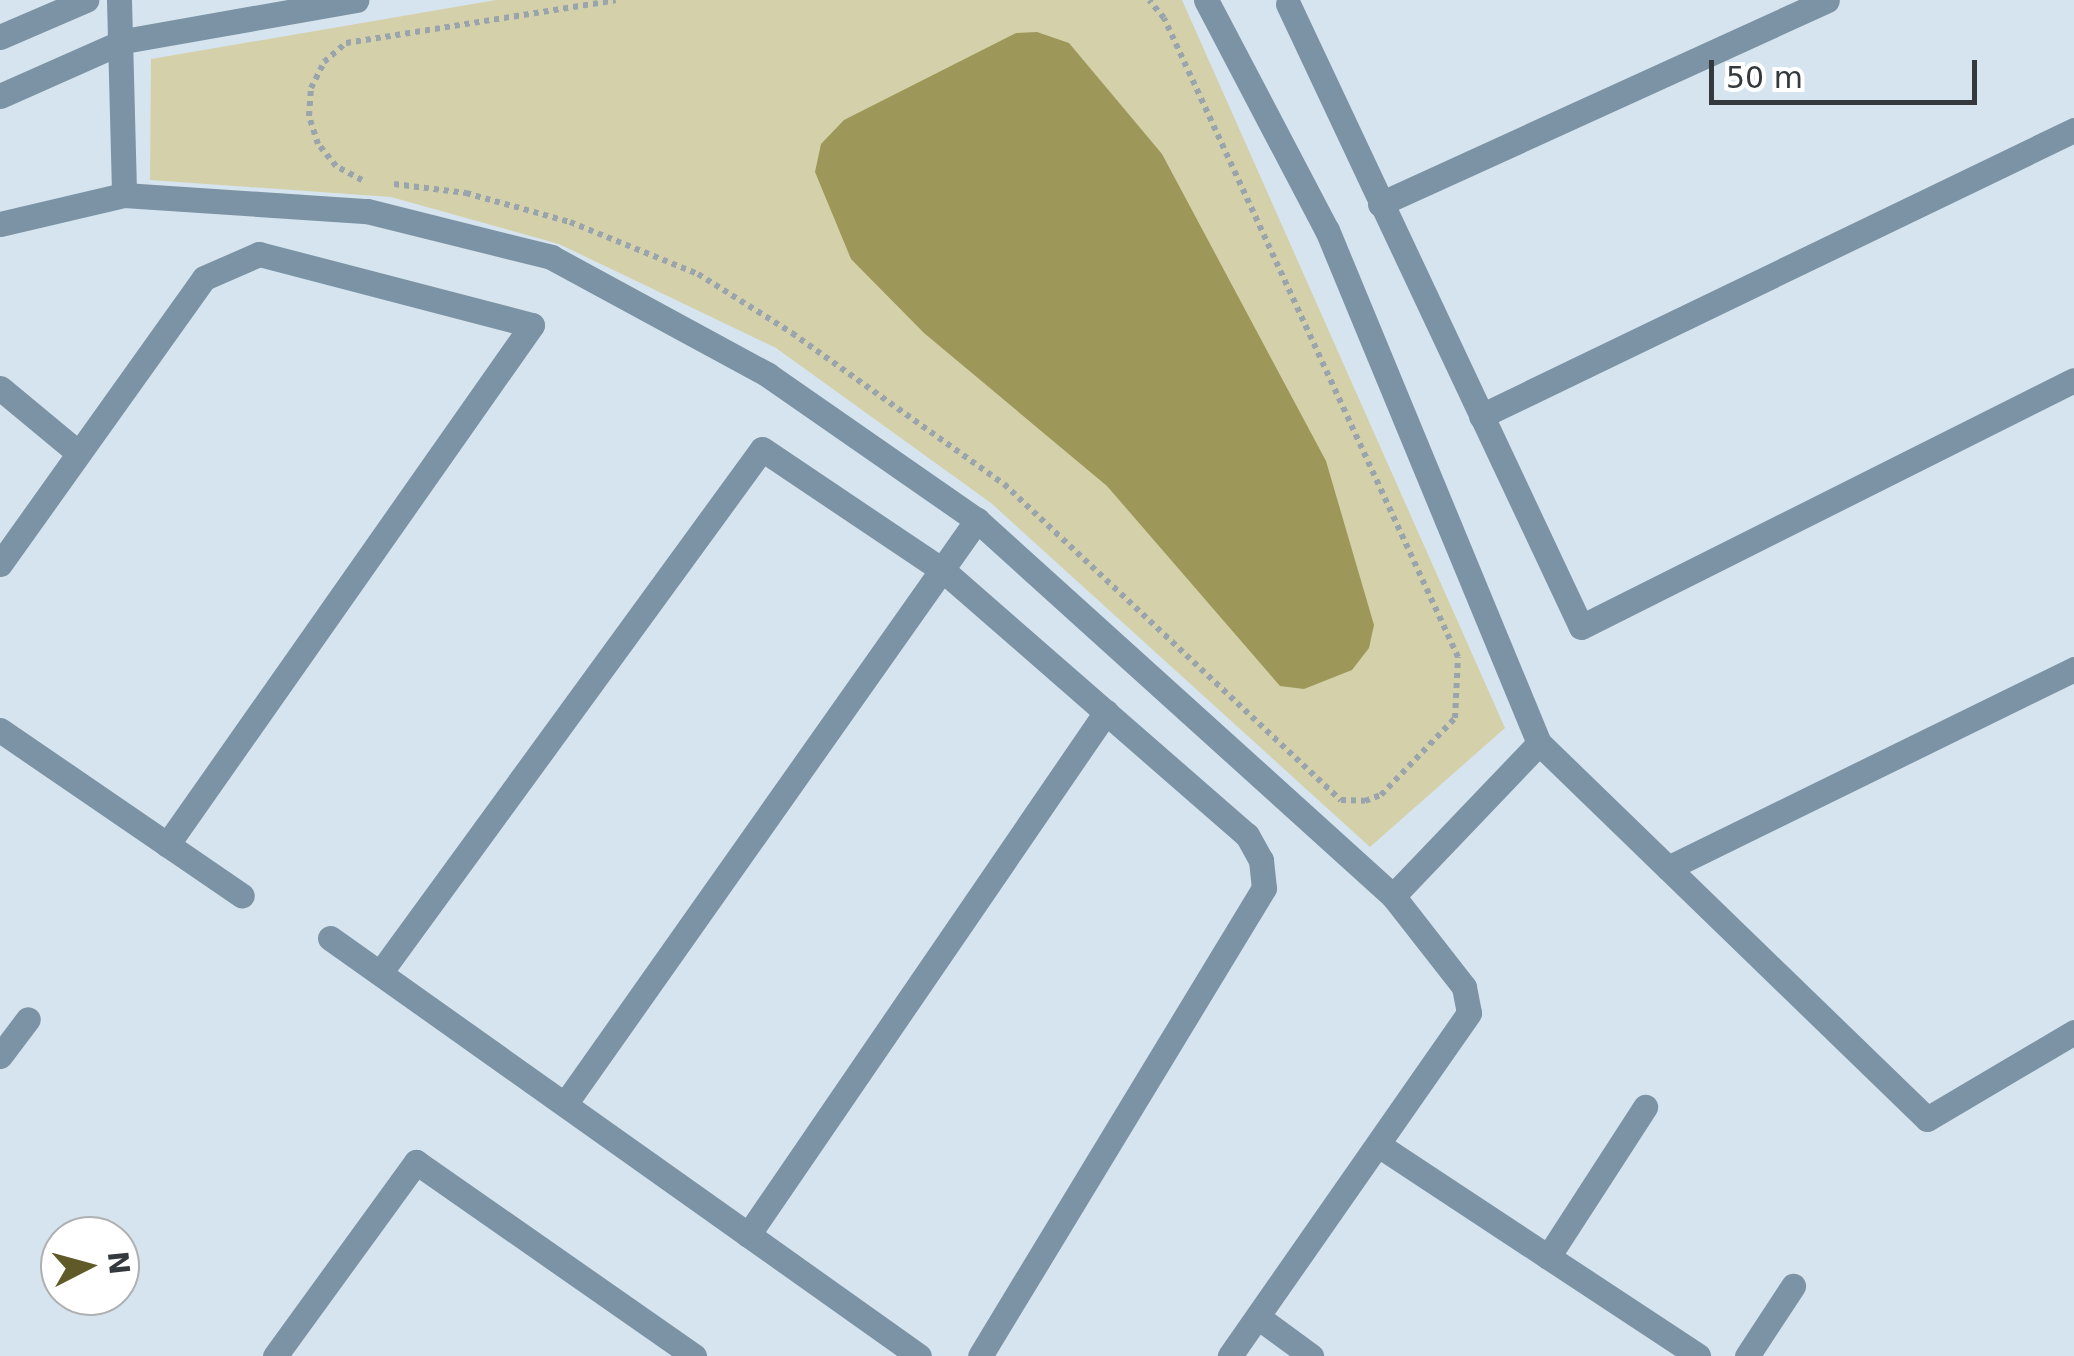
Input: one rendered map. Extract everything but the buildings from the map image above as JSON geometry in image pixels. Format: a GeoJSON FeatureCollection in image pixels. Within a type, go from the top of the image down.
{"type":"FeatureCollection","features":[{"type":"Feature","properties":{"kind":"street"},"geometry":{"type":"LineString","coordinates":[[0,37],[86,0]]}},
{"type":"Feature","properties":{"kind":"street"},"geometry":{"type":"LineString","coordinates":[[119,0],[124,42],[124,195]]}},
{"type":"Feature","properties":{"kind":"street"},"geometry":{"type":"LineString","coordinates":[[0,96],[124,42],[356,0]]}},
{"type":"Feature","properties":{"kind":"street"},"geometry":{"type":"LineString","coordinates":[[1206,0],[1327,230],[1539,743],[1927,1119],[2074,1032]]}},
{"type":"Feature","properties":{"kind":"street"},"geometry":{"type":"LineString","coordinates":[[1380,204],[1826,0]]}},
{"type":"Feature","properties":{"kind":"street"},"geometry":{"type":"LineString","coordinates":[[1290,1],[1380,204],[1581,627],[2074,380]]}},
{"type":"Feature","properties":{"kind":"street"},"geometry":{"type":"LineString","coordinates":[[1480,416],[2074,130]]}},
{"type":"Feature","properties":{"kind":"street"},"geometry":{"type":"LineString","coordinates":[[0,224],[124,195],[367,211],[552,257],[768,375],[977,520],[1393,896],[1464,987],[1469,1013],[1380,1146],[1230,1356]]}},
{"type":"Feature","properties":{"kind":"street"},"geometry":{"type":"LineString","coordinates":[[0,564],[75,450],[204,278],[259,254],[532,325],[167,845]]}},
{"type":"Feature","properties":{"kind":"street"},"geometry":{"type":"LineString","coordinates":[[0,388],[75,450]]}},
{"type":"Feature","properties":{"kind":"street"},"geometry":{"type":"LineString","coordinates":[[380,973],[762,449],[945,572],[1247,835],[1261,860],[1264,888],[980,1356]]}},
{"type":"Feature","properties":{"kind":"street"},"geometry":{"type":"LineString","coordinates":[[565,1104],[945,572],[977,520]]}},
{"type":"Feature","properties":{"kind":"street"},"geometry":{"type":"LineString","coordinates":[[1668,868],[2074,669]]}},
{"type":"Feature","properties":{"kind":"street"},"geometry":{"type":"LineString","coordinates":[[748,1235],[1106,712]]}},
{"type":"Feature","properties":{"kind":"street"},"geometry":{"type":"LineString","coordinates":[[0,730],[242,896]]}},
{"type":"Feature","properties":{"kind":"street"},"geometry":{"type":"LineString","coordinates":[[1393,896],[1539,743]]}},
{"type":"Feature","properties":{"kind":"street"},"geometry":{"type":"LineString","coordinates":[[330,938],[920,1356]]}},
{"type":"Feature","properties":{"kind":"street"},"geometry":{"type":"LineString","coordinates":[[0,1056],[28,1019]]}},
{"type":"Feature","properties":{"kind":"street"},"geometry":{"type":"LineString","coordinates":[[1548,1257],[1645,1108]]}},
{"type":"Feature","properties":{"kind":"street"},"geometry":{"type":"LineString","coordinates":[[1380,1146],[1698,1356]]}},
{"type":"Feature","properties":{"kind":"street"},"geometry":{"type":"LineString","coordinates":[[274,1356],[416,1162],[694,1356]]}},
{"type":"Feature","properties":{"kind":"street"},"geometry":{"type":"LineString","coordinates":[[1747,1356],[1793,1286]]}},
{"type":"Feature","properties":{"kind":"street"},"geometry":{"type":"LineString","coordinates":[[1258,1317],[1312,1356]]}},
{"type":"Feature","properties":{"kind":"path"},"geometry":{"type":"LineString","coordinates":[[616,0],[346,43],[324,62],[311,88],[309,116],[318,144],[336,166],[362,180],[484,198],[570,222],[698,274],[1004,484],[1341,800],[1365,801],[1381,795],[1455,718],[1458,656],[1164,18],[1149,0]]}},
{"type":"Feature","properties":{"kind":"shaded area"},"geometry":{"type":"Polygon","coordinates":[[[496,0],[1182,0],[1505,728],[1370,847],[991,503],[776,348],[559,244],[391,197],[150,180],[151,59],[496,0]]]}},
{"type":"Feature","properties":{"kind":"shaded area"},"geometry":{"type":"Polygon","coordinates":[[[1037,32],[1069,43],[1162,154],[1326,461],[1374,625],[1369,648],[1352,670],[1304,689],[1280,686],[1107,486],[924,333],[851,259],[815,172],[821,144],[844,120],[1016,33],[1037,32]]]}}]}
